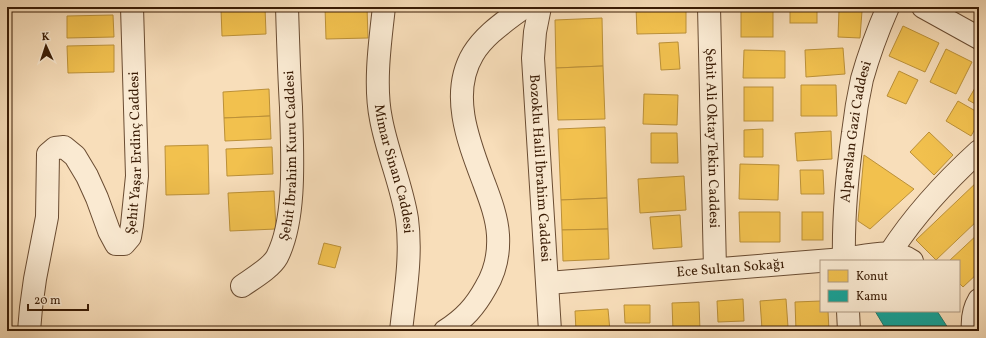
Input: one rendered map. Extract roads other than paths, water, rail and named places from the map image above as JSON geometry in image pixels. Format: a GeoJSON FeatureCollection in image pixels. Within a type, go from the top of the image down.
{"type":"FeatureCollection","features":[{"type":"Feature","properties":{"kind":"street","name":"Şehit Yaşar Erdinç Caddesi"},"geometry":{"type":"LineString","coordinates":[[29,331],[35,278],[47,217],[48,154],[55,148],[64,147],[75,156],[95,193],[109,231],[116,244],[124,244],[130,237],[136,176],[132,7]]}},
{"type":"Feature","properties":{"kind":"street","name":"Şehit İbrahim Kuru Caddesi"},"geometry":{"type":"LineString","coordinates":[[242,286],[262,272],[276,258],[282,245],[288,217],[291,194],[292,142],[287,7]]}},
{"type":"Feature","properties":{"kind":"street","name":"Mimar Sinan Caddesi"},"geometry":{"type":"LineString","coordinates":[[384,7],[378,78],[378,100],[381,119],[407,218],[409,240],[401,331]]}},
{"type":"Feature","properties":{"kind":"street"},"geometry":{"type":"LineString","coordinates":[[445,331],[462,320],[478,302],[492,277],[497,256],[498,234],[493,207],[473,154],[464,122],[462,100],[464,77],[473,55],[484,39],[524,7]]}},
{"type":"Feature","properties":{"kind":"street","name":"Bozoklu Halil İbrahim Caddesi"},"geometry":{"type":"LineString","coordinates":[[540,7],[535,32],[534,58],[550,331]]}},
{"type":"Feature","properties":{"kind":"street","name":"Şehit Ali Oktay Tekin Caddesi"},"geometry":{"type":"LineString","coordinates":[[709,7],[715,269]]}},
{"type":"Feature","properties":{"kind":"street","name":"Alparslan Gazi Caddesi"},"geometry":{"type":"LineString","coordinates":[[844,260],[849,156],[856,108],[862,79],[870,52],[888,7]]}},
{"type":"Feature","properties":{"kind":"street"},"geometry":{"type":"LineString","coordinates":[[923,7],[979,38]]}},
{"type":"Feature","properties":{"kind":"street"},"geometry":{"type":"LineString","coordinates":[[890,253],[903,232],[919,211],[941,187],[979,151]]}},
{"type":"Feature","properties":{"kind":"street","name":"Ece Sultan Sokağı"},"geometry":{"type":"LineString","coordinates":[[844,260],[890,253],[911,260]]}},
{"type":"Feature","properties":{"kind":"street","name":"Ece Sultan Sokağı"},"geometry":{"type":"LineString","coordinates":[[548,283],[820,262]]}},
{"type":"Feature","properties":{"kind":"street"},"geometry":{"type":"LineString","coordinates":[[968,320],[979,300]]}},
{"type":"Feature","properties":{"kind":"street"},"geometry":{"type":"LineString","coordinates":[[848,312],[849,331]]}}]}
